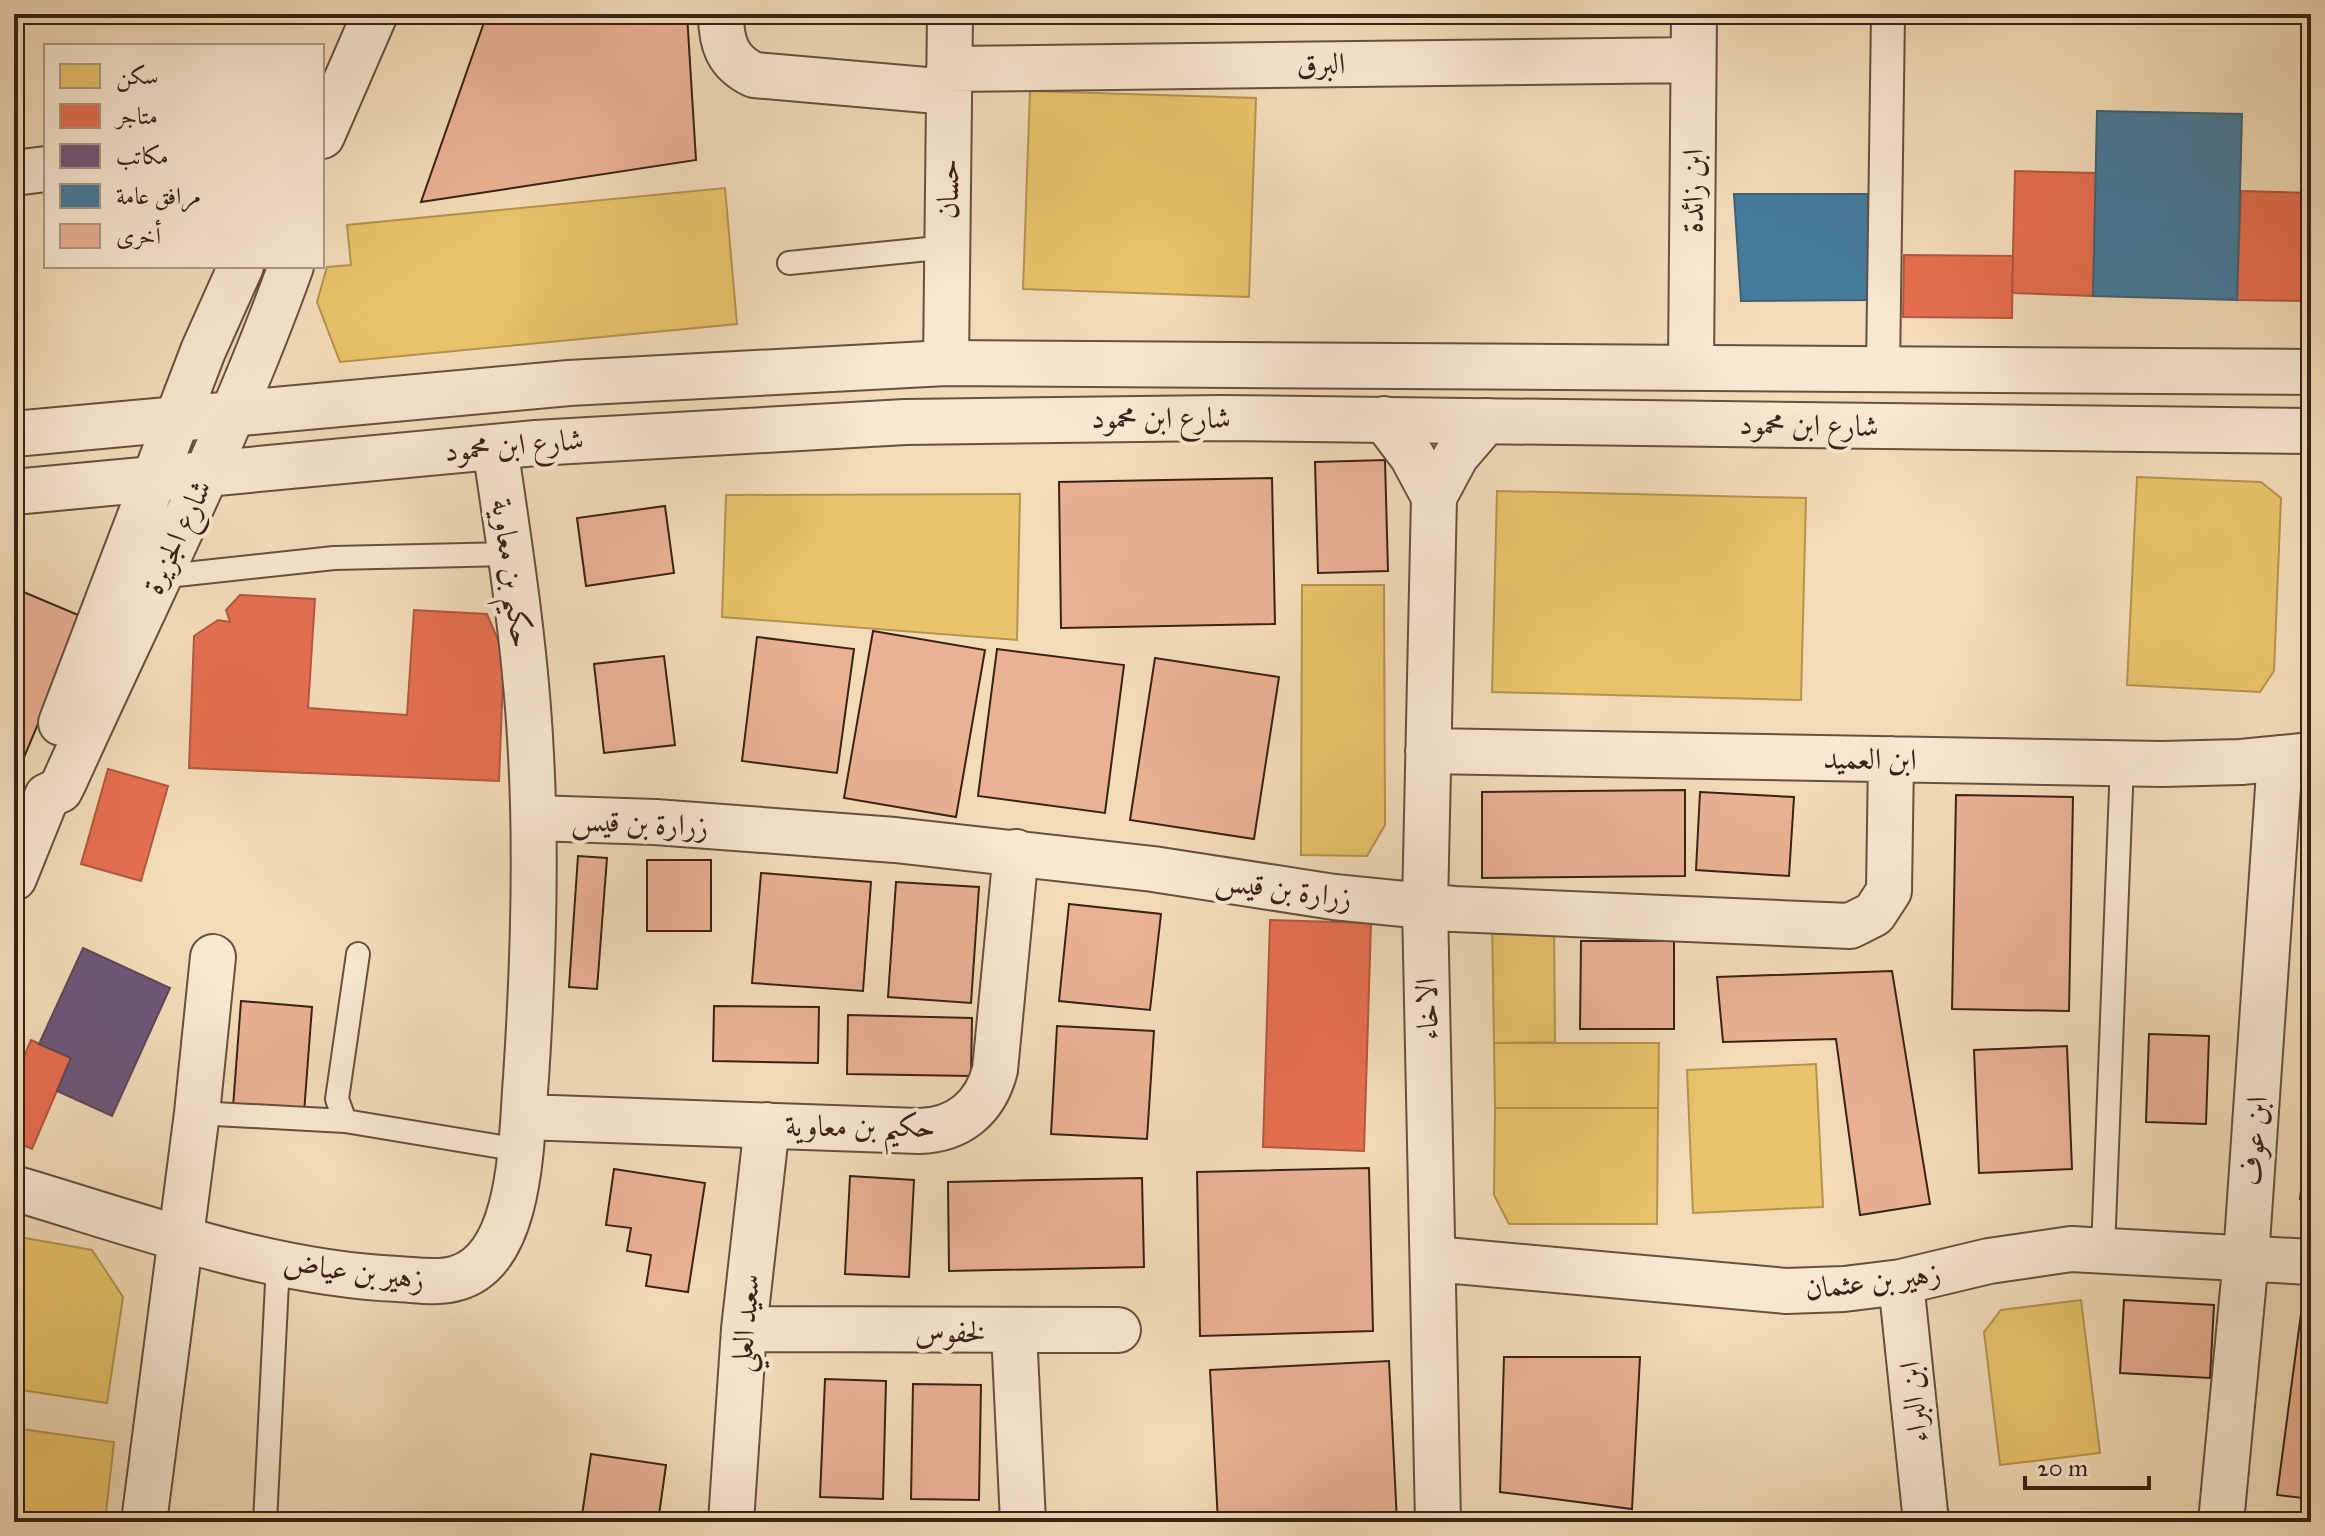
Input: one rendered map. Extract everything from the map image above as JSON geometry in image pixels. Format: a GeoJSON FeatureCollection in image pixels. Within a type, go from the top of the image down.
{"type":"FeatureCollection","features":[{"type":"Feature","properties":{"kind":"street"},"geometry":{"type":"LineString","coordinates":[[324,131],[375,14]]}},
{"type":"Feature","properties":{"kind":"street","name":"البرق"},"geometry":{"type":"LineString","coordinates":[[721,14],[725,49],[742,69],[754,75],[949,80],[1693,60]]}},
{"type":"Feature","properties":{"kind":"street","name":"حسان"},"geometry":{"type":"LineString","coordinates":[[946,363],[950,14]]}},
{"type":"Feature","properties":{"kind":"street","name":"ابن زائدة"},"geometry":{"type":"LineString","coordinates":[[1691,367],[1694,14]]}},
{"type":"Feature","properties":{"kind":"street"},"geometry":{"type":"LineString","coordinates":[[1883,369],[1888,14]]}},
{"type":"Feature","properties":{"kind":"street"},"geometry":{"type":"LineString","coordinates":[[14,173],[44,169]]}},
{"type":"Feature","properties":{"kind":"street","name":"شارع الجزيرة"},"geometry":{"type":"LineString","coordinates":[[47,796],[42,791],[42,775],[176,420],[240,268]]}},
{"type":"Feature","properties":{"kind":"street","name":"شارع الجزيرة"},"geometry":{"type":"LineString","coordinates":[[14,878],[47,796],[60,790],[207,472],[290,268]]}},
{"type":"Feature","properties":{"kind":"street","name":"شارع ابن محمود"},"geometry":{"type":"LineString","coordinates":[[14,434],[695,374],[946,363],[2311,372]]}},
{"type":"Feature","properties":{"kind":"street","name":"شارع ابن محمود"},"geometry":{"type":"LineString","coordinates":[[14,492],[495,447],[747,429],[1063,418],[1384,419],[2309,435]]}},
{"type":"Feature","properties":{"kind":"street","name":"الاخاء"},"geometry":{"type":"LineString","coordinates":[[1384,419],[1412,456],[1434,497]]}},
{"type":"Feature","properties":{"kind":"street","name":"الاخاء"},"geometry":{"type":"LineString","coordinates":[[1438,1522],[1425,906],[1434,497],[1456,456],[1486,421]]}},
{"type":"Feature","properties":{"kind":"street","name":"حكيم بن معاوية"},"geometry":{"type":"LineString","coordinates":[[495,447],[526,686],[534,818],[535,908],[523,1117],[935,1131],[949,1127],[975,1111],[985,1098],[995,1070],[1016,852]]}},
{"type":"Feature","properties":{"kind":"street","name":"ابن العميد"},"geometry":{"type":"LineString","coordinates":[[1428,751],[2201,764],[2296,757]]}},
{"type":"Feature","properties":{"kind":"street","name":"ابن عوف"},"geometry":{"type":"LineString","coordinates":[[2221,1522],[2296,757]]}},
{"type":"Feature","properties":{"kind":"street","name":"زرارة بن قيس"},"geometry":{"type":"LineString","coordinates":[[534,818],[775,830],[1016,852],[1318,895],[1425,906],[1837,926],[1863,922],[1874,914],[1889,891],[1891,759]]}},
{"type":"Feature","properties":{"kind":"street"},"geometry":{"type":"LineString","coordinates":[[144,1522],[197,1113],[213,957]]}},
{"type":"Feature","properties":{"kind":"street","name":"زهير بن عياض"},"geometry":{"type":"LineString","coordinates":[[14,1188],[278,1263],[378,1278],[458,1278],[484,1263],[501,1238],[523,1117]]}},
{"type":"Feature","properties":{"kind":"street","name":"سعيد العلي"},"geometry":{"type":"LineString","coordinates":[[731,1522],[744,1329],[767,1125]]}},
{"type":"Feature","properties":{"kind":"street","name":"زهير بن عثمان"},"geometry":{"type":"LineString","coordinates":[[1434,1259],[1786,1291],[1844,1289],[1901,1282],[2030,1254],[2103,1250],[2311,1262]]}},
{"type":"Feature","properties":{"kind":"street","name":"ابن البراء"},"geometry":{"type":"LineString","coordinates":[[1901,1282],[1926,1522]]}},
{"type":"Feature","properties":{"kind":"street","name":"لخفوس"},"geometry":{"type":"LineString","coordinates":[[744,1329],[1014,1331],[1023,1522]]}},
{"type":"Feature","properties":{"kind":"street"},"geometry":{"type":"LineString","coordinates":[[1014,1331],[1118,1330]]}},
{"type":"Feature","properties":{"kind":"lane"},"geometry":{"type":"LineString","coordinates":[[789,263],[948,247]]}},
{"type":"Feature","properties":{"kind":"lane"},"geometry":{"type":"LineString","coordinates":[[158,577],[334,558],[511,554]]}},
{"type":"Feature","properties":{"kind":"lane"},"geometry":{"type":"LineString","coordinates":[[2103,1250],[2122,763]]}},
{"type":"Feature","properties":{"kind":"lane"},"geometry":{"type":"LineString","coordinates":[[345,1121],[337,1099],[358,954]]}},
{"type":"Feature","properties":{"kind":"lane"},"geometry":{"type":"LineString","coordinates":[[197,1113],[345,1121],[523,1117]]}},
{"type":"Feature","properties":{"kind":"lane"},"geometry":{"type":"LineString","coordinates":[[265,1522],[278,1263]]}},
{"type":"Feature","properties":{"kind":"building: سكن"},"geometry":{"type":"Polygon","coordinates":[[[1030,91],[1256,98],[1249,297],[1023,289],[1030,91]]]}},
{"type":"Feature","properties":{"kind":"building: سكن"},"geometry":{"type":"Polygon","coordinates":[[[725,188],[737,324],[340,362],[317,302],[327,267],[351,265],[347,225],[725,188]]]}},
{"type":"Feature","properties":{"kind":"building: سكن"},"geometry":{"type":"Polygon","coordinates":[[[2137,477],[2261,482],[2281,498],[2274,671],[2260,692],[2127,685],[2137,477]]]}},
{"type":"Feature","properties":{"kind":"building: سكن"},"geometry":{"type":"Polygon","coordinates":[[[1497,491],[1806,498],[1801,700],[1492,692],[1497,491]]]}},
{"type":"Feature","properties":{"kind":"building: سكن"},"geometry":{"type":"Polygon","coordinates":[[[1020,494],[1017,640],[722,617],[726,495],[1020,494]]]}},
{"type":"Feature","properties":{"kind":"building: سكن"},"geometry":{"type":"Polygon","coordinates":[[[1302,585],[1384,585],[1385,825],[1367,856],[1301,855],[1302,585]]]}},
{"type":"Feature","properties":{"kind":"building: سكن"},"geometry":{"type":"Polygon","coordinates":[[[1554,919],[1555,1042],[1494,1043],[1492,920],[1554,919]]]}},
{"type":"Feature","properties":{"kind":"building: سكن"},"geometry":{"type":"Polygon","coordinates":[[[1494,1043],[1659,1043],[1658,1108],[1495,1108],[1494,1043]]]}},
{"type":"Feature","properties":{"kind":"building: سكن"},"geometry":{"type":"Polygon","coordinates":[[[1816,1064],[1823,1207],[1693,1213],[1687,1070],[1816,1064]]]}},
{"type":"Feature","properties":{"kind":"building: سكن"},"geometry":{"type":"Polygon","coordinates":[[[1495,1108],[1658,1108],[1657,1224],[1509,1224],[1494,1195],[1495,1108]]]}},
{"type":"Feature","properties":{"kind":"building: سكن"},"geometry":{"type":"Polygon","coordinates":[[[14,1236],[92,1250],[123,1297],[107,1403],[14,1389],[14,1236]]]}},
{"type":"Feature","properties":{"kind":"building: سكن"},"geometry":{"type":"Polygon","coordinates":[[[2081,1300],[2100,1453],[2000,1465],[1984,1332],[2001,1310],[2081,1300]]]}},
{"type":"Feature","properties":{"kind":"building: سكن"},"geometry":{"type":"Polygon","coordinates":[[[14,1428],[114,1442],[105,1522],[14,1522],[14,1428]]]}},
{"type":"Feature","properties":{"kind":"building: متاجر"},"geometry":{"type":"Polygon","coordinates":[[[2015,171],[2096,173],[2093,296],[2012,293],[2015,171]]]}},
{"type":"Feature","properties":{"kind":"building: متاجر"},"geometry":{"type":"Polygon","coordinates":[[[2241,191],[2311,193],[2311,301],[2237,300],[2241,191]]]}},
{"type":"Feature","properties":{"kind":"building: متاجر"},"geometry":{"type":"Polygon","coordinates":[[[1904,255],[2013,256],[2012,318],[1903,317],[1904,255]]]}},
{"type":"Feature","properties":{"kind":"building: متاجر"},"geometry":{"type":"Polygon","coordinates":[[[240,595],[315,599],[308,708],[407,715],[414,610],[487,614],[504,654],[499,781],[189,768],[194,636],[218,620],[230,622],[226,610],[240,595]]]}},
{"type":"Feature","properties":{"kind":"building: متاجر"},"geometry":{"type":"Polygon","coordinates":[[[108,769],[168,786],[141,881],[81,864],[108,769]]]}},
{"type":"Feature","properties":{"kind":"building: متاجر"},"geometry":{"type":"Polygon","coordinates":[[[1270,920],[1371,923],[1364,1151],[1263,1147],[1270,920]]]}},
{"type":"Feature","properties":{"kind":"building: متاجر"},"geometry":{"type":"Polygon","coordinates":[[[31,1040],[71,1058],[32,1149],[14,1141],[14,1079],[31,1040]]]}},
{"type":"Feature","properties":{"kind":"building: مكاتب"},"geometry":{"type":"Polygon","coordinates":[[[83,948],[170,988],[112,1116],[57,1091],[71,1058],[39,1044],[83,948]]]}},
{"type":"Feature","properties":{"kind":"building: مرافق عامة"},"geometry":{"type":"Polygon","coordinates":[[[2097,111],[2242,114],[2237,300],[2093,296],[2097,111]]]}},
{"type":"Feature","properties":{"kind":"building: مرافق عامة"},"geometry":{"type":"Polygon","coordinates":[[[1734,194],[1868,194],[1868,300],[1741,301],[1734,194]]]}},
{"type":"Feature","properties":{"kind":"building: أخرى"},"geometry":{"type":"Polygon","coordinates":[[[487,14],[687,14],[696,160],[421,202],[487,14]]]}},
{"type":"Feature","properties":{"kind":"building: أخرى"},"geometry":{"type":"Polygon","coordinates":[[[1385,460],[1388,571],[1318,573],[1315,462],[1385,460]]]}},
{"type":"Feature","properties":{"kind":"building: أخرى"},"geometry":{"type":"Polygon","coordinates":[[[1272,478],[1275,624],[1061,628],[1059,482],[1272,478]]]}},
{"type":"Feature","properties":{"kind":"building: أخرى"},"geometry":{"type":"Polygon","coordinates":[[[665,506],[674,573],[586,586],[577,518],[665,506]]]}},
{"type":"Feature","properties":{"kind":"building: أخرى"},"geometry":{"type":"Polygon","coordinates":[[[14,588],[83,617],[14,781],[14,588]]]}},
{"type":"Feature","properties":{"kind":"building: أخرى"},"geometry":{"type":"Polygon","coordinates":[[[873,631],[985,650],[956,817],[844,798],[873,631]]]}},
{"type":"Feature","properties":{"kind":"building: أخرى"},"geometry":{"type":"Polygon","coordinates":[[[757,637],[854,649],[837,773],[742,761],[757,637]]]}},
{"type":"Feature","properties":{"kind":"building: أخرى"},"geometry":{"type":"Polygon","coordinates":[[[997,649],[1124,665],[1105,813],[978,796],[997,649]]]}},
{"type":"Feature","properties":{"kind":"building: أخرى"},"geometry":{"type":"Polygon","coordinates":[[[664,656],[675,745],[604,753],[594,664],[664,656]]]}},
{"type":"Feature","properties":{"kind":"building: أخرى"},"geometry":{"type":"Polygon","coordinates":[[[1155,658],[1279,677],[1254,839],[1130,820],[1155,658]]]}},
{"type":"Feature","properties":{"kind":"building: أخرى"},"geometry":{"type":"Polygon","coordinates":[[[1685,790],[1685,876],[1482,878],[1482,792],[1685,790]]]}},
{"type":"Feature","properties":{"kind":"building: أخرى"},"geometry":{"type":"Polygon","coordinates":[[[1700,792],[1794,797],[1789,876],[1696,870],[1700,792]]]}},
{"type":"Feature","properties":{"kind":"building: أخرى"},"geometry":{"type":"Polygon","coordinates":[[[1956,795],[2073,797],[2069,1011],[1952,1009],[1956,795]]]}},
{"type":"Feature","properties":{"kind":"building: أخرى"},"geometry":{"type":"Polygon","coordinates":[[[578,856],[607,858],[597,989],[569,987],[578,856]]]}},
{"type":"Feature","properties":{"kind":"building: أخرى"},"geometry":{"type":"Polygon","coordinates":[[[647,860],[711,860],[711,931],[647,931],[647,860]]]}},
{"type":"Feature","properties":{"kind":"building: أخرى"},"geometry":{"type":"Polygon","coordinates":[[[761,873],[871,882],[863,991],[752,983],[761,873]]]}},
{"type":"Feature","properties":{"kind":"building: أخرى"},"geometry":{"type":"Polygon","coordinates":[[[896,882],[979,887],[971,1003],[888,997],[896,882]]]}},
{"type":"Feature","properties":{"kind":"building: أخرى"},"geometry":{"type":"Polygon","coordinates":[[[1069,904],[1161,914],[1150,1010],[1059,1001],[1069,904]]]}},
{"type":"Feature","properties":{"kind":"building: أخرى"},"geometry":{"type":"Polygon","coordinates":[[[1581,941],[1674,941],[1674,1029],[1580,1029],[1581,941]]]}},
{"type":"Feature","properties":{"kind":"building: أخرى"},"geometry":{"type":"Polygon","coordinates":[[[1892,971],[1930,1204],[1860,1215],[1836,1039],[1723,1042],[1717,977],[1892,971]]]}},
{"type":"Feature","properties":{"kind":"building: أخرى"},"geometry":{"type":"Polygon","coordinates":[[[241,1001],[312,1007],[304,1113],[233,1107],[241,1001]]]}},
{"type":"Feature","properties":{"kind":"building: أخرى"},"geometry":{"type":"Polygon","coordinates":[[[714,1006],[819,1007],[818,1063],[713,1061],[714,1006]]]}},
{"type":"Feature","properties":{"kind":"building: أخرى"},"geometry":{"type":"Polygon","coordinates":[[[848,1015],[972,1018],[971,1076],[847,1074],[848,1015]]]}},
{"type":"Feature","properties":{"kind":"building: أخرى"},"geometry":{"type":"Polygon","coordinates":[[[1057,1026],[1154,1031],[1147,1139],[1051,1134],[1057,1026]]]}},
{"type":"Feature","properties":{"kind":"building: أخرى"},"geometry":{"type":"Polygon","coordinates":[[[2149,1034],[2209,1036],[2206,1124],[2146,1122],[2149,1034]]]}},
{"type":"Feature","properties":{"kind":"building: أخرى"},"geometry":{"type":"Polygon","coordinates":[[[2067,1046],[2072,1169],[1979,1173],[1974,1050],[2067,1046]]]}},
{"type":"Feature","properties":{"kind":"building: أخرى"},"geometry":{"type":"Polygon","coordinates":[[[2311,1100],[2311,1201],[2300,1199],[2311,1100]]]}},
{"type":"Feature","properties":{"kind":"building: أخرى"},"geometry":{"type":"Polygon","coordinates":[[[1369,1168],[1373,1331],[1200,1336],[1197,1172],[1369,1168]]]}},
{"type":"Feature","properties":{"kind":"building: أخرى"},"geometry":{"type":"Polygon","coordinates":[[[614,1169],[705,1183],[688,1292],[646,1286],[651,1255],[627,1251],[631,1228],[606,1225],[614,1169]]]}},
{"type":"Feature","properties":{"kind":"building: أخرى"},"geometry":{"type":"Polygon","coordinates":[[[850,1176],[914,1180],[909,1277],[845,1274],[850,1176]]]}},
{"type":"Feature","properties":{"kind":"building: أخرى"},"geometry":{"type":"Polygon","coordinates":[[[1142,1178],[1144,1267],[949,1271],[948,1182],[1142,1178]]]}},
{"type":"Feature","properties":{"kind":"building: أخرى"},"geometry":{"type":"Polygon","coordinates":[[[2124,1300],[2214,1305],[2210,1378],[2120,1373],[2124,1300]]]}},
{"type":"Feature","properties":{"kind":"building: أخرى"},"geometry":{"type":"Polygon","coordinates":[[[2302,1306],[2311,1307],[2311,1499],[2277,1495],[2302,1306]]]}},
{"type":"Feature","properties":{"kind":"building: أخرى"},"geometry":{"type":"Polygon","coordinates":[[[1504,1357],[1640,1357],[1632,1509],[1500,1492],[1504,1357]]]}},
{"type":"Feature","properties":{"kind":"building: أخرى"},"geometry":{"type":"Polygon","coordinates":[[[1389,1361],[1397,1522],[1218,1522],[1210,1370],[1389,1361]]]}},
{"type":"Feature","properties":{"kind":"building: أخرى"},"geometry":{"type":"Polygon","coordinates":[[[825,1379],[886,1381],[883,1499],[820,1497],[825,1379]]]}},
{"type":"Feature","properties":{"kind":"building: أخرى"},"geometry":{"type":"Polygon","coordinates":[[[913,1384],[981,1385],[979,1500],[911,1499],[913,1384]]]}},
{"type":"Feature","properties":{"kind":"building: أخرى"},"geometry":{"type":"Polygon","coordinates":[[[591,1454],[666,1465],[658,1522],[581,1522],[591,1454]]]}},
{"type":"Feature","properties":{"kind":"building: أخرى"},"geometry":{"type":"Polygon","coordinates":[[[970,1514],[971,1522],[838,1522],[970,1514]]]}}]}
